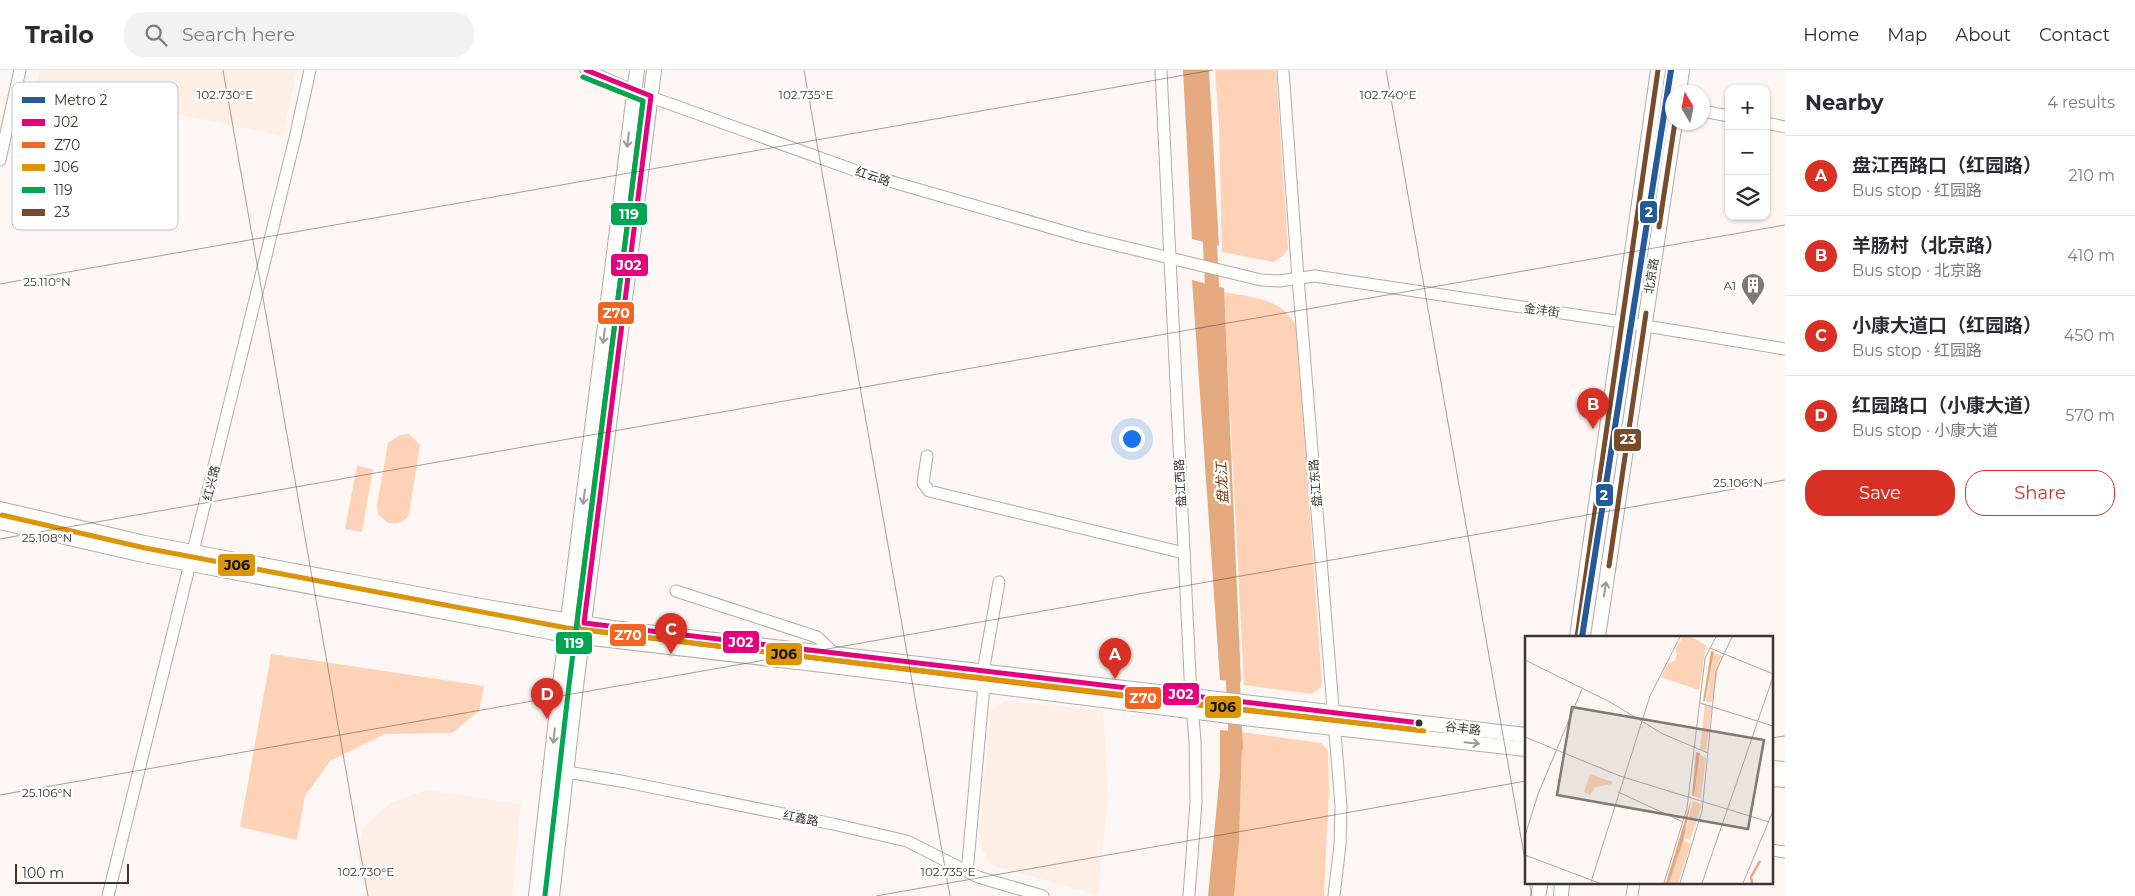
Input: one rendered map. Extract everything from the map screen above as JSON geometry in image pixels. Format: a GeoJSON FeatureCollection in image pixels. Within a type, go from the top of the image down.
{"type":"FeatureCollection","features":[{"type":"Feature","properties":{"kind":"main road"},"geometry":{"type":"LineString","coordinates":[[536,896],[566,636],[637,70]]}},
{"type":"Feature","properties":{"kind":"main road"},"geometry":{"type":"LineString","coordinates":[[552,896],[582,638],[654,70]]}},
{"type":"Feature","properties":{"kind":"main road","name":"北京路"},"geometry":{"type":"LineString","coordinates":[[1576,636],[1658,70]]}},
{"type":"Feature","properties":{"kind":"main road"},"geometry":{"type":"LineString","coordinates":[[1680,85],[1682,70]]}},
{"type":"Feature","properties":{"kind":"main road","name":"北京路"},"geometry":{"type":"LineString","coordinates":[[1598,636],[1674,130]]}},
{"type":"Feature","properties":{"kind":"main road"},"geometry":{"type":"LineString","coordinates":[[0,509],[145,542],[192,558],[566,636],[983,678],[1191,704]]}},
{"type":"Feature","properties":{"kind":"main road"},"geometry":{"type":"LineString","coordinates":[[0,522],[143,555],[192,558],[568,621],[834,653],[983,678]]}},
{"type":"Feature","properties":{"kind":"main road","name":"谷丰路"},"geometry":{"type":"LineString","coordinates":[[1191,704],[1214,698],[1525,735]]}},
{"type":"Feature","properties":{"kind":"main road","name":"谷丰路"},"geometry":{"type":"LineString","coordinates":[[1191,704],[1214,713],[1260,720],[1525,749]]}},
{"type":"Feature","properties":{"kind":"main road"},"geometry":{"type":"LineString","coordinates":[[1772,768],[1785,769]]}},
{"type":"Feature","properties":{"kind":"main road"},"geometry":{"type":"LineString","coordinates":[[1772,779],[1785,780]]}},
{"type":"Feature","properties":{"kind":"street"},"geometry":{"type":"LineString","coordinates":[[0,124],[2,105],[12,70]]}},
{"type":"Feature","properties":{"kind":"street","name":"红兴路"},"geometry":{"type":"LineString","coordinates":[[108,896],[295,138],[310,70]]}},
{"type":"Feature","properties":{"kind":"street","name":"红云路"},"geometry":{"type":"LineString","coordinates":[[586,70],[634,91],[865,174],[1083,237],[1261,280]]}},
{"type":"Feature","properties":{"kind":"street","name":"盘江西路"},"geometry":{"type":"LineString","coordinates":[[1161,70],[1191,704],[1195,740],[1196,802],[1189,896]]}},
{"type":"Feature","properties":{"kind":"street","name":"盘江东路"},"geometry":{"type":"LineString","coordinates":[[1283,70],[1341,806],[1340,844],[1334,896]]}},
{"type":"Feature","properties":{"kind":"street"},"geometry":{"type":"LineString","coordinates":[[0,160],[12,106]]}},
{"type":"Feature","properties":{"kind":"street"},"geometry":{"type":"LineString","coordinates":[[1710,113],[1725,115]]}},
{"type":"Feature","properties":{"kind":"street"},"geometry":{"type":"LineString","coordinates":[[1770,124],[1785,127]]}},
{"type":"Feature","properties":{"kind":"street","name":"金沣街"},"geometry":{"type":"LineString","coordinates":[[1261,280],[1280,281],[1315,276],[1622,322],[1785,349]]}},
{"type":"Feature","properties":{"kind":"street"},"geometry":{"type":"LineString","coordinates":[[927,456],[923,482],[929,491],[1184,553]]}},
{"type":"Feature","properties":{"kind":"street"},"geometry":{"type":"LineString","coordinates":[[968,862],[983,678],[999,582]]}},
{"type":"Feature","properties":{"kind":"street"},"geometry":{"type":"LineString","coordinates":[[676,591],[817,638],[834,653]]}},
{"type":"Feature","properties":{"kind":"street","name":"红鑫路"},"geometry":{"type":"LineString","coordinates":[[550,769],[823,822],[907,841],[978,877],[1043,896]]}},
{"type":"Feature","properties":{"kind":"street"},"geometry":{"type":"LineString","coordinates":[[1772,850],[1785,852]]}},
{"type":"Feature","properties":{"kind":"shaded area"},"geometry":{"type":"Polygon","coordinates":[[[40,70],[297,70],[283,136],[178,114],[178,82],[37,82],[40,70]]]}},
{"type":"Feature","properties":{"kind":"shaded area"},"geometry":{"type":"Polygon","coordinates":[[[1215,70],[1276,70],[1288,249],[1283,256],[1273,262],[1222,252],[1219,125],[1215,70]]]}},
{"type":"Feature","properties":{"kind":"shaded area"},"geometry":{"type":"Polygon","coordinates":[[[1224,292],[1257,298],[1276,305],[1292,319],[1297,329],[1322,684],[1312,694],[1244,685],[1224,292]]]}},
{"type":"Feature","properties":{"kind":"shaded area"},"geometry":{"type":"Polygon","coordinates":[[[409,434],[420,445],[409,514],[400,522],[388,523],[378,514],[377,506],[388,443],[400,435],[409,434]]]}},
{"type":"Feature","properties":{"kind":"shaded area"},"geometry":{"type":"Polygon","coordinates":[[[357,466],[373,469],[362,532],[345,529],[357,466]]]}},
{"type":"Feature","properties":{"kind":"shaded area"},"geometry":{"type":"Polygon","coordinates":[[[271,654],[484,686],[479,711],[452,733],[385,734],[330,761],[305,796],[297,840],[240,827],[271,654]]]}},
{"type":"Feature","properties":{"kind":"shaded area"},"geometry":{"type":"Polygon","coordinates":[[[1006,701],[1103,710],[1108,794],[1098,895],[991,865],[978,841],[990,711],[1006,701]]]}},
{"type":"Feature","properties":{"kind":"shaded area"},"geometry":{"type":"Polygon","coordinates":[[[1241,732],[1321,743],[1328,750],[1329,792],[1324,896],[1234,896],[1239,843],[1241,732]]]}},
{"type":"Feature","properties":{"kind":"shaded area"},"geometry":{"type":"Polygon","coordinates":[[[426,790],[521,804],[512,896],[367,896],[357,855],[363,828],[390,803],[426,790]]]}},
{"type":"Feature","properties":{"kind":"water"},"geometry":{"type":"Polygon","coordinates":[[[1183,70],[1209,70],[1219,246],[1192,239],[1183,70]]]}},
{"type":"Feature","properties":{"kind":"water"},"geometry":{"type":"Polygon","coordinates":[[[1192,280],[1224,288],[1241,682],[1220,680],[1192,280]]]}},
{"type":"Feature","properties":{"kind":"water"},"geometry":{"type":"Polygon","coordinates":[[[1220,730],[1241,732],[1242,743],[1239,843],[1234,896],[1208,896],[1220,773],[1220,730]]]}},
{"type":"Feature","properties":{"kind":"waterway","name":"盘龙江"},"geometry":{"type":"LineString","coordinates":[[1209,225],[1213,304]]}},
{"type":"Feature","properties":{"kind":"waterway","name":"盘龙江"},"geometry":{"type":"LineString","coordinates":[[1232,662],[1236,748]]}},
{"type":"Feature","properties":{"kind":"metro line","name":"2"},"geometry":{"type":"LineString","coordinates":[[1582,636],[1671,70]]}},
{"type":"Feature","properties":{"kind":"transit line","name":"J02"},"geometry":{"type":"LineString","coordinates":[[586,70],[651,96],[584,623],[1420,723]]}},
{"type":"Feature","properties":{"kind":"transit line","name":"23"},"geometry":{"type":"LineString","coordinates":[[1577,636],[1658,70]]}},
{"type":"Feature","properties":{"kind":"transit line","name":"Z70"},"geometry":{"type":"LineString","coordinates":[[583,77],[643,101],[577,622],[579,629],[1190,704],[1419,730]]}},
{"type":"Feature","properties":{"kind":"transit line","name":"119"},"geometry":{"type":"LineString","coordinates":[[545,895],[569,685],[643,101],[583,77]]}},
{"type":"Feature","properties":{"kind":"transit line","name":"23"},"geometry":{"type":"LineString","coordinates":[[1659,227],[1674,130]]}},
{"type":"Feature","properties":{"kind":"transit line","name":"23"},"geometry":{"type":"LineString","coordinates":[[1609,566],[1646,313]]}},
{"type":"Feature","properties":{"kind":"transit line","name":"J06"},"geometry":{"type":"LineString","coordinates":[[2,515],[145,548],[567,628],[1424,731]]}},
{"type":"Feature","properties":{"kind":"place","name":"A1"},"geometry":{"type":"Point","coordinates":[1753,306]}},
{"type":"Feature","properties":{"kind":"place","name":"羊肠村（北京路）"},"geometry":{"type":"Point","coordinates":[1593,429]}},
{"type":"Feature","properties":{"kind":"place","name":"小康大道口（红园路）"},"geometry":{"type":"Point","coordinates":[671,654]}},
{"type":"Feature","properties":{"kind":"place","name":"盘江西路口（红园路）"},"geometry":{"type":"Point","coordinates":[1115,679]}},
{"type":"Feature","properties":{"kind":"place","name":"红园路口（小康大道）"},"geometry":{"type":"Point","coordinates":[547,719]}}]}
